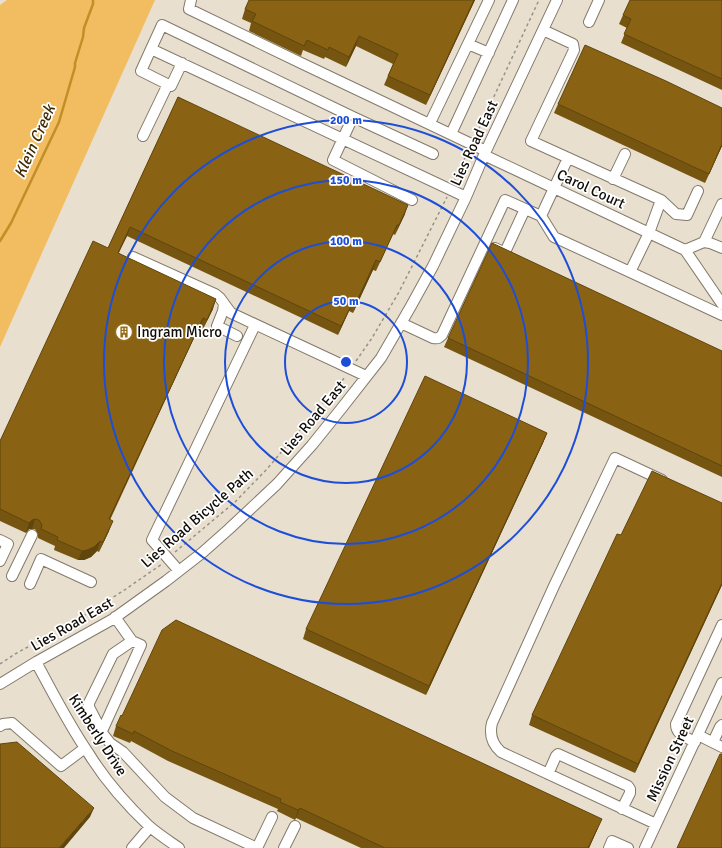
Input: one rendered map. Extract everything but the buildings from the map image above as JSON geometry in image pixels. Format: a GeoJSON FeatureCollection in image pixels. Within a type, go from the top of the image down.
{"type":"FeatureCollection","features":[{"type":"Feature","properties":{"kind":"street","name":"Carol Court"},"geometry":{"type":"LineString","coordinates":[[191,0],[189,8],[430,123],[554,188],[685,250]]}},
{"type":"Feature","properties":{"kind":"street"},"geometry":{"type":"LineString","coordinates":[[430,123],[489,0]]}},
{"type":"Feature","properties":{"kind":"street"},"geometry":{"type":"LineString","coordinates":[[451,134],[513,0]]}},
{"type":"Feature","properties":{"kind":"street","name":"Lies Road East"},"geometry":{"type":"LineString","coordinates":[[0,684],[115,617],[179,571],[229,530],[277,484],[312,445],[380,358],[433,266],[557,0]]}},
{"type":"Feature","properties":{"kind":"street"},"geometry":{"type":"LineString","coordinates":[[589,22],[599,0]]}},
{"type":"Feature","properties":{"kind":"street"},"geometry":{"type":"LineString","coordinates":[[182,63],[171,86],[141,71],[162,25],[432,154]]}},
{"type":"Feature","properties":{"kind":"street"},"geometry":{"type":"LineString","coordinates":[[543,30],[587,50]]}},
{"type":"Feature","properties":{"kind":"street"},"geometry":{"type":"LineString","coordinates":[[468,44],[489,53]]}},
{"type":"Feature","properties":{"kind":"street"},"geometry":{"type":"LineString","coordinates":[[573,44],[574,50],[531,142],[661,200],[676,214],[687,215],[698,191]]}},
{"type":"Feature","properties":{"kind":"street"},"geometry":{"type":"LineString","coordinates":[[151,48],[466,197]]}},
{"type":"Feature","properties":{"kind":"street"},"geometry":{"type":"LineString","coordinates":[[143,136],[168,84]]}},
{"type":"Feature","properties":{"kind":"street"},"geometry":{"type":"LineString","coordinates":[[353,117],[333,160],[412,200]]}},
{"type":"Feature","properties":{"kind":"street"},"geometry":{"type":"LineString","coordinates":[[613,178],[625,154]]}},
{"type":"Feature","properties":{"kind":"street"},"geometry":{"type":"LineString","coordinates":[[541,216],[568,158]]}},
{"type":"Feature","properties":{"kind":"street"},"geometry":{"type":"LineString","coordinates":[[401,323],[433,338],[437,339],[442,335],[505,200],[541,216],[554,237],[722,315]]}},
{"type":"Feature","properties":{"kind":"street"},"geometry":{"type":"LineString","coordinates":[[630,272],[649,233],[661,200]]}},
{"type":"Feature","properties":{"kind":"street"},"geometry":{"type":"LineString","coordinates":[[704,242],[722,204]]}},
{"type":"Feature","properties":{"kind":"street"},"geometry":{"type":"LineString","coordinates":[[484,243],[503,252],[506,250],[525,209]]}},
{"type":"Feature","properties":{"kind":"street"},"geometry":{"type":"LineString","coordinates":[[722,248],[704,242],[685,250],[722,304]]}},
{"type":"Feature","properties":{"kind":"street"},"geometry":{"type":"LineString","coordinates":[[133,257],[215,294],[220,298],[230,313],[366,376]]}},
{"type":"Feature","properties":{"kind":"street"},"geometry":{"type":"LineString","coordinates":[[224,304],[217,326],[237,336]]}},
{"type":"Feature","properties":{"kind":"street"},"geometry":{"type":"LineString","coordinates":[[179,571],[152,540],[255,325]]}},
{"type":"Feature","properties":{"kind":"street"},"geometry":{"type":"LineString","coordinates":[[656,824],[501,752],[492,742],[491,732],[492,723],[554,586],[615,458],[672,484]]}},
{"type":"Feature","properties":{"kind":"street"},"geometry":{"type":"LineString","coordinates":[[12,576],[32,535]]}},
{"type":"Feature","properties":{"kind":"street"},"geometry":{"type":"LineString","coordinates":[[0,540],[8,544],[0,561]]}},
{"type":"Feature","properties":{"kind":"street"},"geometry":{"type":"LineString","coordinates":[[30,584],[41,559],[91,582]]}},
{"type":"Feature","properties":{"kind":"street"},"geometry":{"type":"LineString","coordinates":[[102,731],[141,645],[132,641],[115,617]]}},
{"type":"Feature","properties":{"kind":"street"},"geometry":{"type":"LineString","coordinates":[[722,625],[676,724],[676,729],[678,732],[717,745],[720,727],[722,725]]}},
{"type":"Feature","properties":{"kind":"street"},"geometry":{"type":"LineString","coordinates":[[132,641],[113,654],[89,703],[89,707],[110,743],[123,752],[165,797],[193,818],[257,848],[272,817]]}},
{"type":"Feature","properties":{"kind":"street","name":"Kimberly Drive"},"geometry":{"type":"LineString","coordinates":[[36,662],[85,748],[115,789],[150,827],[179,848]]}},
{"type":"Feature","properties":{"kind":"street","name":"Mission Street"},"geometry":{"type":"LineString","coordinates":[[645,848],[722,683]]}},
{"type":"Feature","properties":{"kind":"street"},"geometry":{"type":"LineString","coordinates":[[0,726],[3,724],[12,723],[61,766],[85,748]]}},
{"type":"Feature","properties":{"kind":"street"},"geometry":{"type":"LineString","coordinates":[[548,774],[558,754],[628,786],[630,793],[622,809]]}},
{"type":"Feature","properties":{"kind":"street"},"geometry":{"type":"LineString","coordinates":[[284,848],[295,826]]}},
{"type":"Feature","properties":{"kind":"street"},"geometry":{"type":"LineString","coordinates":[[132,848],[150,827]]}},
{"type":"Feature","properties":{"kind":"street"},"geometry":{"type":"LineString","coordinates":[[609,848],[612,841],[628,848]]}},
{"type":"Feature","properties":{"kind":"path","name":"Lies Road Bicycle Path"},"geometry":{"type":"LineString","coordinates":[[0,664],[15,654],[72,623],[123,591],[160,565],[235,502],[267,469],[330,396],[372,338],[399,292],[472,144],[539,0]]}},
{"type":"Feature","properties":{"kind":"shaded area"},"geometry":{"type":"Polygon","coordinates":[[[7,0],[155,0],[0,347],[0,5],[7,0]]]}},
{"type":"Feature","properties":{"kind":"waterway","name":"Klein Creek"},"geometry":{"type":"LineString","coordinates":[[0,241],[11,223],[59,122],[93,0]]}},
{"type":"Feature","properties":{"kind":"place","name":"Ingram Micro"},"geometry":{"type":"Point","coordinates":[124,332]}}]}
